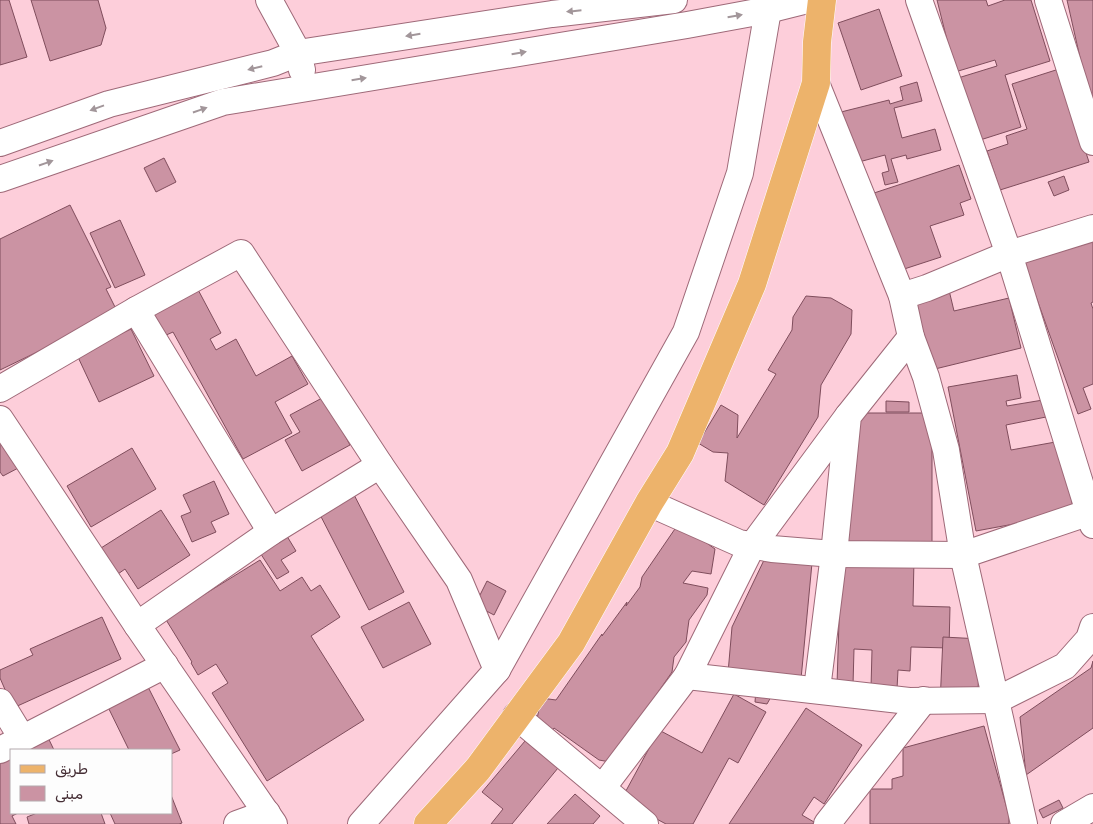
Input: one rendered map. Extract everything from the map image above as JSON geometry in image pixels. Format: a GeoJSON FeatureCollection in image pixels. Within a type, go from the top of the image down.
{"type":"FeatureCollection","features":[{"type":"Feature","properties":{"kind":"main road"},"geometry":{"type":"LineString","coordinates":[[428,824],[478,769],[571,643],[649,503],[680,453],[752,284],[816,83],[817,42],[822,0]]}},
{"type":"Feature","properties":{"kind":"street"},"geometry":{"type":"LineString","coordinates":[[269,0],[298,53],[306,88]]}},
{"type":"Feature","properties":{"kind":"street"},"geometry":{"type":"LineString","coordinates":[[0,143],[109,104],[273,64],[298,53],[552,14],[674,0]]}},
{"type":"Feature","properties":{"kind":"street"},"geometry":{"type":"LineString","coordinates":[[0,152],[4,178],[223,102],[306,88],[685,12],[768,10],[808,0]]}},
{"type":"Feature","properties":{"kind":"street"},"geometry":{"type":"LineString","coordinates":[[649,503],[739,543],[772,549],[834,554],[963,556],[1092,516],[1009,254],[919,0]]}},
{"type":"Feature","properties":{"kind":"street"},"geometry":{"type":"LineString","coordinates":[[1048,0],[1093,142]]}},
{"type":"Feature","properties":{"kind":"street"},"geometry":{"type":"LineString","coordinates":[[361,824],[497,670],[686,332],[740,173],[768,10]]}},
{"type":"Feature","properties":{"kind":"street"},"geometry":{"type":"LineString","coordinates":[[816,83],[902,296],[911,337],[926,377],[946,450],[963,556],[1024,824]]}},
{"type":"Feature","properties":{"kind":"street"},"geometry":{"type":"LineString","coordinates":[[902,296],[928,288],[1009,254],[1093,228]]}},
{"type":"Feature","properties":{"kind":"street"},"geometry":{"type":"LineString","coordinates":[[0,389],[136,310],[241,253],[380,465],[459,580],[497,670]]}},
{"type":"Feature","properties":{"kind":"street"},"geometry":{"type":"LineString","coordinates":[[136,310],[271,532]]}},
{"type":"Feature","properties":{"kind":"street"},"geometry":{"type":"LineString","coordinates":[[603,788],[687,676],[752,546],[848,416],[911,337]]}},
{"type":"Feature","properties":{"kind":"street"},"geometry":{"type":"LineString","coordinates":[[817,690],[834,554],[848,416]]}},
{"type":"Feature","properties":{"kind":"street"},"geometry":{"type":"LineString","coordinates":[[0,419],[164,665],[271,818],[237,824]]}},
{"type":"Feature","properties":{"kind":"street"},"geometry":{"type":"LineString","coordinates":[[137,625],[271,532],[380,465]]}},
{"type":"Feature","properties":{"kind":"street"},"geometry":{"type":"LineString","coordinates":[[687,676],[909,701],[997,700],[1064,666],[1088,639],[1093,627]]}},
{"type":"Feature","properties":{"kind":"street"},"geometry":{"type":"LineString","coordinates":[[0,702],[11,744],[164,665]]}},
{"type":"Feature","properties":{"kind":"street"},"geometry":{"type":"LineString","coordinates":[[828,824],[924,700]]}},
{"type":"Feature","properties":{"kind":"street"},"geometry":{"type":"LineString","coordinates":[[516,716],[645,824]]}},
{"type":"Feature","properties":{"kind":"street"},"geometry":{"type":"LineString","coordinates":[[1064,824],[1093,807]]}},
{"type":"Feature","properties":{"kind":"building"},"geometry":{"type":"Polygon","coordinates":[[[0,0],[9,0],[27,57],[0,65],[0,0]]]}},
{"type":"Feature","properties":{"kind":"building"},"geometry":{"type":"Polygon","coordinates":[[[31,0],[98,0],[106,28],[101,45],[50,61],[31,0]]]}},
{"type":"Feature","properties":{"kind":"building"},"geometry":{"type":"Polygon","coordinates":[[[937,0],[986,0],[988,6],[1005,0],[1031,0],[1050,61],[1005,75],[1021,127],[977,141],[958,78],[997,66],[995,60],[955,72],[937,0]]]}},
{"type":"Feature","properties":{"kind":"building"},"geometry":{"type":"Polygon","coordinates":[[[1067,0],[1093,0],[1093,101],[1090,102],[1067,0]]]}},
{"type":"Feature","properties":{"kind":"building"},"geometry":{"type":"Polygon","coordinates":[[[879,9],[902,76],[861,90],[838,23],[879,9]]]}},
{"type":"Feature","properties":{"kind":"building"},"geometry":{"type":"Polygon","coordinates":[[[1059,69],[1089,162],[1000,190],[987,151],[1008,144],[1006,136],[1027,129],[1012,84],[1059,69]]]}},
{"type":"Feature","properties":{"kind":"building"},"geometry":{"type":"Polygon","coordinates":[[[917,82],[922,101],[894,108],[902,138],[935,129],[941,150],[907,159],[906,155],[891,159],[898,182],[885,185],[882,173],[889,171],[885,155],[855,163],[841,112],[889,100],[890,104],[903,100],[900,87],[917,82]]]}},
{"type":"Feature","properties":{"kind":"building"},"geometry":{"type":"Polygon","coordinates":[[[164,158],[176,182],[156,192],[144,168],[164,158]]]}},
{"type":"Feature","properties":{"kind":"building"},"geometry":{"type":"Polygon","coordinates":[[[959,165],[971,199],[960,203],[964,215],[930,226],[941,257],[895,272],[868,195],[959,165]]]}},
{"type":"Feature","properties":{"kind":"building"},"geometry":{"type":"Polygon","coordinates":[[[1064,176],[1069,190],[1054,196],[1048,182],[1064,176]]]}},
{"type":"Feature","properties":{"kind":"building"},"geometry":{"type":"Polygon","coordinates":[[[70,205],[111,287],[106,289],[118,313],[0,370],[0,239],[70,205]]]}},
{"type":"Feature","properties":{"kind":"building"},"geometry":{"type":"Polygon","coordinates":[[[120,220],[145,275],[115,288],[90,233],[120,220]]]}},
{"type":"Feature","properties":{"kind":"building"},"geometry":{"type":"Polygon","coordinates":[[[1093,222],[1093,302],[1091,303],[1093,309],[1093,384],[1083,388],[1091,409],[1078,414],[1019,249],[1093,222]]]}},
{"type":"Feature","properties":{"kind":"building"},"geometry":{"type":"Polygon","coordinates":[[[195,284],[221,333],[210,339],[216,350],[236,339],[256,376],[292,356],[308,384],[275,402],[292,433],[243,459],[173,332],[164,336],[149,309],[195,284]]]}},
{"type":"Feature","properties":{"kind":"building"},"geometry":{"type":"Polygon","coordinates":[[[948,286],[954,311],[1009,298],[1021,348],[935,369],[910,295],[948,286]]]}},
{"type":"Feature","properties":{"kind":"building"},"geometry":{"type":"Polygon","coordinates":[[[806,296],[831,298],[852,310],[851,334],[821,385],[818,417],[764,505],[725,481],[728,453],[713,452],[698,443],[721,405],[738,415],[737,438],[776,374],[768,370],[792,330],[793,317],[806,296]]]}},
{"type":"Feature","properties":{"kind":"building"},"geometry":{"type":"Polygon","coordinates":[[[131,329],[154,376],[99,402],[77,355],[131,329]]]}},
{"type":"Feature","properties":{"kind":"building"},"geometry":{"type":"Polygon","coordinates":[[[1017,375],[1021,398],[1006,401],[1007,406],[1043,400],[1046,417],[1006,425],[1011,450],[1061,441],[1074,513],[976,531],[948,387],[1017,375]]]}},
{"type":"Feature","properties":{"kind":"building"},"geometry":{"type":"Polygon","coordinates":[[[324,397],[350,445],[302,471],[285,440],[300,432],[290,415],[324,397]]]}},
{"type":"Feature","properties":{"kind":"building"},"geometry":{"type":"Polygon","coordinates":[[[886,401],[909,402],[909,412],[886,412],[886,401]]]}},
{"type":"Feature","properties":{"kind":"building"},"geometry":{"type":"Polygon","coordinates":[[[848,413],[932,413],[932,542],[848,542],[848,413]]]}},
{"type":"Feature","properties":{"kind":"building"},"geometry":{"type":"Polygon","coordinates":[[[0,437],[22,466],[3,476],[0,472],[0,437]]]}},
{"type":"Feature","properties":{"kind":"building"},"geometry":{"type":"Polygon","coordinates":[[[132,448],[156,489],[91,527],[67,486],[132,448]]]}},
{"type":"Feature","properties":{"kind":"building"},"geometry":{"type":"Polygon","coordinates":[[[214,481],[229,514],[211,522],[216,532],[192,542],[181,516],[191,512],[183,495],[214,481]]]}},
{"type":"Feature","properties":{"kind":"building"},"geometry":{"type":"Polygon","coordinates":[[[349,485],[404,592],[369,610],[314,503],[349,485]]]}},
{"type":"Feature","properties":{"kind":"building"},"geometry":{"type":"Polygon","coordinates":[[[161,510],[190,555],[138,589],[125,569],[118,574],[101,548],[161,510]]]}},
{"type":"Feature","properties":{"kind":"building"},"geometry":{"type":"Polygon","coordinates":[[[679,523],[715,549],[711,574],[692,571],[683,583],[708,588],[707,595],[689,620],[686,642],[674,657],[672,672],[610,762],[599,760],[554,728],[547,738],[535,730],[541,698],[556,700],[602,634],[602,636],[640,587],[642,577],[679,523]]]}},
{"type":"Feature","properties":{"kind":"building"},"geometry":{"type":"Polygon","coordinates":[[[282,528],[296,551],[281,560],[289,572],[277,579],[255,545],[282,528]]]}},
{"type":"Feature","properties":{"kind":"building"},"geometry":{"type":"Polygon","coordinates":[[[841,557],[914,559],[913,606],[950,607],[949,648],[911,647],[910,671],[898,670],[897,689],[871,688],[872,650],[854,649],[853,685],[837,685],[841,557]]]}},
{"type":"Feature","properties":{"kind":"building"},"geometry":{"type":"Polygon","coordinates":[[[765,558],[812,563],[801,679],[776,688],[767,704],[755,702],[756,689],[728,673],[732,627],[765,558]]]}},
{"type":"Feature","properties":{"kind":"building"},"geometry":{"type":"Polygon","coordinates":[[[260,560],[280,591],[302,577],[311,591],[320,585],[340,617],[311,636],[364,720],[267,781],[212,693],[228,683],[216,664],[198,675],[160,610],[179,610],[260,560]]]}},
{"type":"Feature","properties":{"kind":"building"},"geometry":{"type":"Polygon","coordinates":[[[487,581],[506,591],[494,615],[475,605],[487,581]]]}},
{"type":"Feature","properties":{"kind":"building"},"geometry":{"type":"Polygon","coordinates":[[[409,602],[431,644],[383,668],[361,627],[409,602]]]}},
{"type":"Feature","properties":{"kind":"building"},"geometry":{"type":"Polygon","coordinates":[[[102,617],[121,659],[13,708],[0,678],[0,670],[33,655],[30,649],[102,617]]]}},
{"type":"Feature","properties":{"kind":"building"},"geometry":{"type":"Polygon","coordinates":[[[943,637],[981,639],[977,706],[940,704],[943,637]]]}},
{"type":"Feature","properties":{"kind":"building"},"geometry":{"type":"Polygon","coordinates":[[[1093,661],[1093,728],[1026,775],[1020,717],[1091,668],[1093,661]]]}},
{"type":"Feature","properties":{"kind":"building"},"geometry":{"type":"Polygon","coordinates":[[[146,683],[180,750],[172,754],[172,749],[129,749],[106,703],[146,683]]]}},
{"type":"Feature","properties":{"kind":"building"},"geometry":{"type":"Polygon","coordinates":[[[734,694],[766,712],[738,763],[729,758],[693,824],[666,824],[621,800],[659,730],[702,753],[734,694]]]}},
{"type":"Feature","properties":{"kind":"building"},"geometry":{"type":"Polygon","coordinates":[[[806,708],[862,745],[824,804],[814,797],[802,815],[814,822],[813,824],[729,824],[806,708]]]}},
{"type":"Feature","properties":{"kind":"building"},"geometry":{"type":"Polygon","coordinates":[[[41,723],[54,749],[10,749],[10,814],[16,814],[12,816],[16,824],[0,824],[0,749],[41,723]]]}},
{"type":"Feature","properties":{"kind":"building"},"geometry":{"type":"Polygon","coordinates":[[[984,726],[1009,816],[1009,824],[870,824],[870,789],[892,789],[892,779],[903,776],[903,748],[984,726]]]}},
{"type":"Feature","properties":{"kind":"building"},"geometry":{"type":"Polygon","coordinates":[[[525,741],[558,768],[512,824],[491,824],[503,809],[482,792],[525,741]]]}},
{"type":"Feature","properties":{"kind":"building"},"geometry":{"type":"Polygon","coordinates":[[[575,794],[600,816],[593,824],[547,824],[575,794]]]}},
{"type":"Feature","properties":{"kind":"building"},"geometry":{"type":"Polygon","coordinates":[[[172,798],[182,823],[179,824],[115,824],[110,814],[172,814],[172,798]]]}},
{"type":"Feature","properties":{"kind":"building"},"geometry":{"type":"Polygon","coordinates":[[[1059,800],[1063,808],[1043,818],[1039,810],[1059,800]]]}},
{"type":"Feature","properties":{"kind":"building"},"geometry":{"type":"Polygon","coordinates":[[[34,814],[101,814],[105,824],[29,824],[27,817],[34,814]]]}}]}
